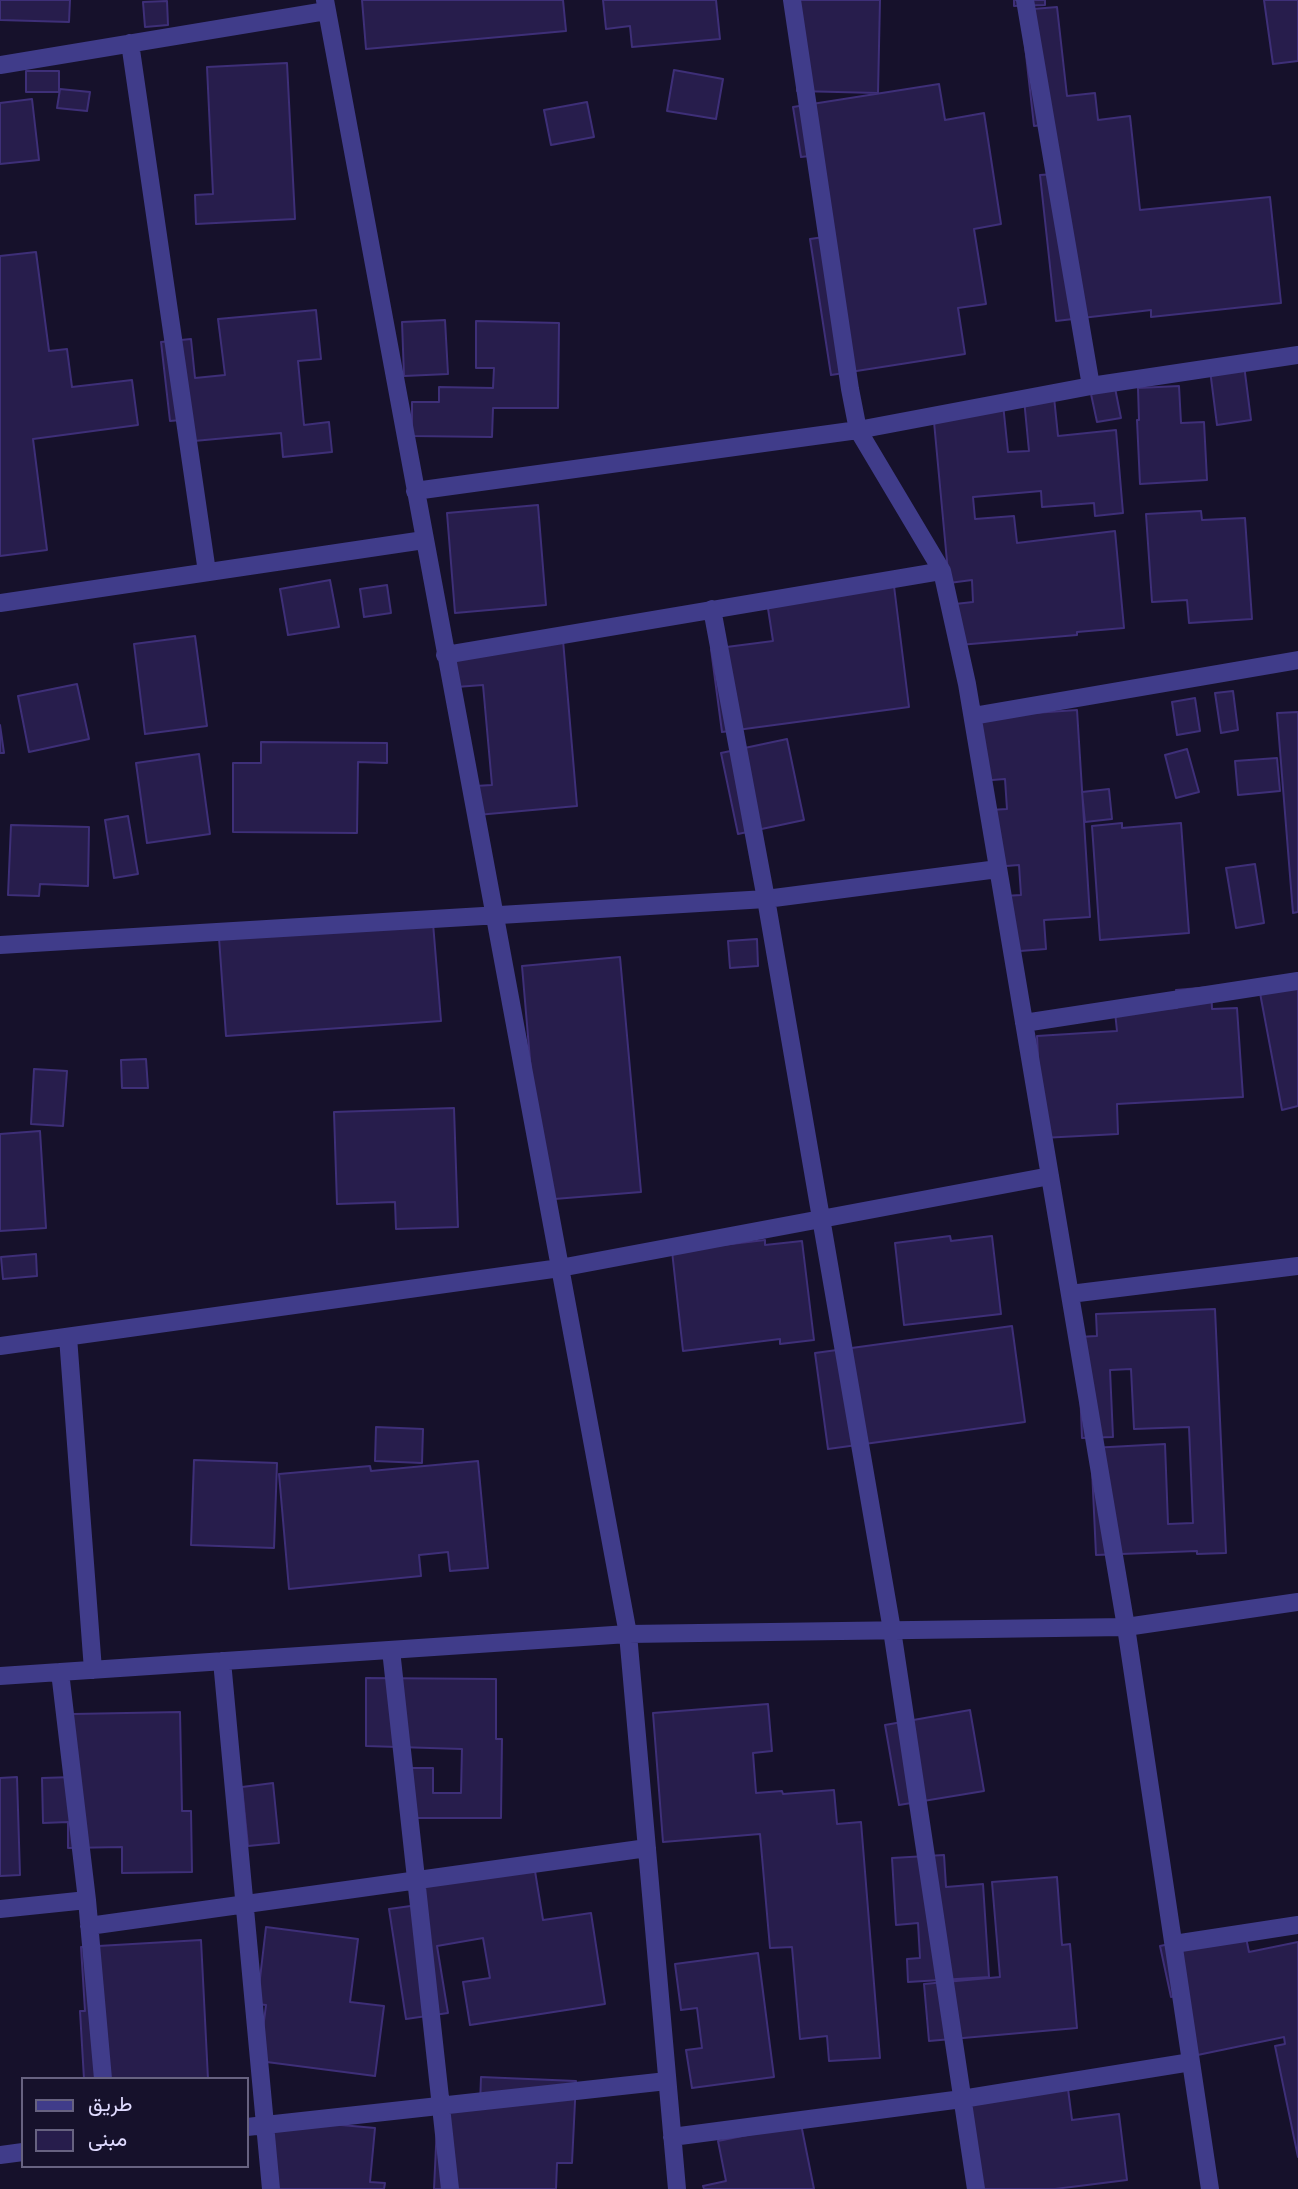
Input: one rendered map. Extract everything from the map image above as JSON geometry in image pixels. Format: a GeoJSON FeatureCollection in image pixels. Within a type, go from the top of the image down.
{"type":"FeatureCollection","features":[{"type":"Feature","properties":{"kind":"street"},"geometry":{"type":"LineString","coordinates":[[792,0],[858,430],[942,571],[973,716],[1126,1627],[1210,2189]]}},
{"type":"Feature","properties":{"kind":"street"},"geometry":{"type":"LineString","coordinates":[[1025,0],[1091,386]]}},
{"type":"Feature","properties":{"kind":"street"},"geometry":{"type":"LineString","coordinates":[[0,65],[325,5],[628,1634],[677,2189]]}},
{"type":"Feature","properties":{"kind":"street"},"geometry":{"type":"LineString","coordinates":[[130,43],[207,572]]}},
{"type":"Feature","properties":{"kind":"street"},"geometry":{"type":"LineString","coordinates":[[415,491],[858,430],[1091,386],[1298,355]]}},
{"type":"Feature","properties":{"kind":"street"},"geometry":{"type":"LineString","coordinates":[[0,603],[425,540]]}},
{"type":"Feature","properties":{"kind":"street"},"geometry":{"type":"LineString","coordinates":[[445,655],[942,571]]}},
{"type":"Feature","properties":{"kind":"street"},"geometry":{"type":"LineString","coordinates":[[712,609],[766,899],[892,1630],[976,2189]]}},
{"type":"Feature","properties":{"kind":"street"},"geometry":{"type":"LineString","coordinates":[[973,716],[1298,660]]}},
{"type":"Feature","properties":{"kind":"street"},"geometry":{"type":"LineString","coordinates":[[0,945],[766,899],[998,869]]}},
{"type":"Feature","properties":{"kind":"street"},"geometry":{"type":"LineString","coordinates":[[1024,1023],[1298,981]]}},
{"type":"Feature","properties":{"kind":"street"},"geometry":{"type":"LineString","coordinates":[[0,1346],[560,1268],[1050,1176]]}},
{"type":"Feature","properties":{"kind":"street"},"geometry":{"type":"LineString","coordinates":[[1070,1294],[1298,1266]]}},
{"type":"Feature","properties":{"kind":"street"},"geometry":{"type":"LineString","coordinates":[[68,1337],[93,1670]]}},
{"type":"Feature","properties":{"kind":"street"},"geometry":{"type":"LineString","coordinates":[[0,1676],[628,1634],[1126,1627],[1298,1602]]}},
{"type":"Feature","properties":{"kind":"street"},"geometry":{"type":"LineString","coordinates":[[391,1650],[450,2189]]}},
{"type":"Feature","properties":{"kind":"street"},"geometry":{"type":"LineString","coordinates":[[222,1661],[244,1904],[256,2126],[271,2189]]}},
{"type":"Feature","properties":{"kind":"street"},"geometry":{"type":"LineString","coordinates":[[60,1672],[87,1900],[103,2077]]}},
{"type":"Feature","properties":{"kind":"street"},"geometry":{"type":"LineString","coordinates":[[89,1926],[647,1848]]}},
{"type":"Feature","properties":{"kind":"street"},"geometry":{"type":"LineString","coordinates":[[0,1909],[87,1900]]}},
{"type":"Feature","properties":{"kind":"street"},"geometry":{"type":"LineString","coordinates":[[1174,1944],[1298,1925]]}},
{"type":"Feature","properties":{"kind":"street"},"geometry":{"type":"LineString","coordinates":[[673,2137],[962,2099],[1191,2062]]}},
{"type":"Feature","properties":{"kind":"street"},"geometry":{"type":"LineString","coordinates":[[256,2126],[667,2081]]}},
{"type":"Feature","properties":{"kind":"street"},"geometry":{"type":"LineString","coordinates":[[0,2155],[21,2152]]}},
{"type":"Feature","properties":{"kind":"building"},"geometry":{"type":"Polygon","coordinates":[[[0,0],[70,0],[69,22],[0,20],[0,0]]]}},
{"type":"Feature","properties":{"kind":"building"},"geometry":{"type":"Polygon","coordinates":[[[362,0],[563,0],[566,31],[366,49],[362,0]]]}},
{"type":"Feature","properties":{"kind":"building"},"geometry":{"type":"Polygon","coordinates":[[[603,0],[716,0],[720,39],[632,47],[630,26],[606,29],[603,0]]]}},
{"type":"Feature","properties":{"kind":"building"},"geometry":{"type":"Polygon","coordinates":[[[798,0],[880,0],[878,93],[797,91],[798,0]]]}},
{"type":"Feature","properties":{"kind":"building"},"geometry":{"type":"Polygon","coordinates":[[[1014,0],[1045,0],[1045,5],[1014,6],[1014,0]]]}},
{"type":"Feature","properties":{"kind":"building"},"geometry":{"type":"Polygon","coordinates":[[[1264,0],[1298,0],[1298,61],[1273,64],[1264,0]]]}},
{"type":"Feature","properties":{"kind":"building"},"geometry":{"type":"Polygon","coordinates":[[[167,1],[168,25],[145,27],[143,2],[167,1]]]}},
{"type":"Feature","properties":{"kind":"building"},"geometry":{"type":"Polygon","coordinates":[[[1057,7],[1067,96],[1095,93],[1098,120],[1130,116],[1140,210],[1270,197],[1281,303],[1151,317],[1151,310],[1056,321],[1040,175],[1055,174],[1050,124],[1034,126],[1021,10],[1057,7]]]}},
{"type":"Feature","properties":{"kind":"building"},"geometry":{"type":"Polygon","coordinates":[[[287,63],[295,219],[196,224],[195,195],[213,194],[207,67],[287,63]]]}},
{"type":"Feature","properties":{"kind":"building"},"geometry":{"type":"Polygon","coordinates":[[[674,70],[723,79],[716,119],[667,111],[674,70]]]}},
{"type":"Feature","properties":{"kind":"building"},"geometry":{"type":"Polygon","coordinates":[[[26,71],[59,71],[59,92],[26,92],[26,71]]]}},
{"type":"Feature","properties":{"kind":"building"},"geometry":{"type":"Polygon","coordinates":[[[939,84],[945,120],[984,113],[1001,224],[974,229],[986,304],[958,308],[965,354],[831,375],[810,239],[831,236],[818,155],[801,157],[793,107],[939,84]]]}},
{"type":"Feature","properties":{"kind":"building"},"geometry":{"type":"Polygon","coordinates":[[[60,89],[90,92],[87,111],[57,108],[60,89]]]}},
{"type":"Feature","properties":{"kind":"building"},"geometry":{"type":"Polygon","coordinates":[[[32,99],[39,160],[0,164],[0,103],[32,99]]]}},
{"type":"Feature","properties":{"kind":"building"},"geometry":{"type":"Polygon","coordinates":[[[587,102],[594,137],[551,145],[544,110],[587,102]]]}},
{"type":"Feature","properties":{"kind":"building"},"geometry":{"type":"Polygon","coordinates":[[[36,252],[49,351],[67,349],[72,387],[132,380],[138,425],[33,439],[47,550],[0,556],[0,256],[36,252]]]}},
{"type":"Feature","properties":{"kind":"building"},"geometry":{"type":"Polygon","coordinates":[[[316,310],[321,359],[298,361],[304,425],[329,422],[332,452],[283,457],[281,433],[194,441],[192,419],[170,421],[161,342],[191,339],[195,378],[225,375],[218,319],[316,310]]]}},
{"type":"Feature","properties":{"kind":"building"},"geometry":{"type":"Polygon","coordinates":[[[445,320],[448,374],[404,376],[402,322],[445,320]]]}},
{"type":"Feature","properties":{"kind":"building"},"geometry":{"type":"Polygon","coordinates":[[[476,321],[559,323],[558,408],[493,408],[492,437],[412,436],[412,402],[439,402],[439,387],[493,388],[494,368],[476,368],[476,321]]]}},
{"type":"Feature","properties":{"kind":"building"},"geometry":{"type":"Polygon","coordinates":[[[1244,365],[1251,420],[1217,425],[1210,370],[1244,365]]]}},
{"type":"Feature","properties":{"kind":"building"},"geometry":{"type":"Polygon","coordinates":[[[1179,386],[1181,423],[1204,422],[1207,480],[1140,484],[1138,388],[1179,386]]]}},
{"type":"Feature","properties":{"kind":"building"},"geometry":{"type":"Polygon","coordinates":[[[1115,388],[1121,418],[1097,422],[1091,394],[1115,388]]]}},
{"type":"Feature","properties":{"kind":"building"},"geometry":{"type":"Polygon","coordinates":[[[1054,397],[1058,436],[1116,430],[1123,513],[1095,516],[1094,503],[1042,507],[1041,491],[973,497],[975,519],[1014,516],[1017,543],[1115,531],[1124,628],[1077,632],[1077,635],[959,645],[955,604],[973,602],[972,580],[949,583],[933,411],[1003,404],[1008,452],[1029,451],[1024,399],[1054,397]]]}},
{"type":"Feature","properties":{"kind":"building"},"geometry":{"type":"Polygon","coordinates":[[[538,505],[546,605],[455,613],[447,513],[538,505]]]}},
{"type":"Feature","properties":{"kind":"building"},"geometry":{"type":"Polygon","coordinates":[[[1201,511],[1202,520],[1245,518],[1252,619],[1189,623],[1187,600],[1152,602],[1146,514],[1201,511]]]}},
{"type":"Feature","properties":{"kind":"building"},"geometry":{"type":"Polygon","coordinates":[[[330,580],[339,627],[288,635],[280,589],[330,580]]]}},
{"type":"Feature","properties":{"kind":"building"},"geometry":{"type":"Polygon","coordinates":[[[387,585],[391,613],[364,617],[360,589],[387,585]]]}},
{"type":"Feature","properties":{"kind":"building"},"geometry":{"type":"Polygon","coordinates":[[[894,586],[909,707],[722,732],[711,649],[773,641],[767,602],[894,586]]]}},
{"type":"Feature","properties":{"kind":"building"},"geometry":{"type":"Polygon","coordinates":[[[195,636],[207,726],[145,734],[134,644],[195,636]]]}},
{"type":"Feature","properties":{"kind":"building"},"geometry":{"type":"Polygon","coordinates":[[[563,640],[577,806],[477,815],[475,786],[492,785],[483,685],[456,687],[453,649],[563,640]]]}},
{"type":"Feature","properties":{"kind":"building"},"geometry":{"type":"Polygon","coordinates":[[[77,684],[89,739],[29,752],[18,696],[77,684]]]}},
{"type":"Feature","properties":{"kind":"building"},"geometry":{"type":"Polygon","coordinates":[[[1233,691],[1238,730],[1221,733],[1215,693],[1233,691]]]}},
{"type":"Feature","properties":{"kind":"building"},"geometry":{"type":"Polygon","coordinates":[[[1195,698],[1200,731],[1177,735],[1172,702],[1195,698]]]}},
{"type":"Feature","properties":{"kind":"building"},"geometry":{"type":"Polygon","coordinates":[[[1077,710],[1090,917],[1044,920],[1046,949],[1007,952],[1004,896],[1021,895],[1019,865],[993,867],[990,810],[1007,809],[1005,779],[979,781],[975,717],[1077,710]]]}},
{"type":"Feature","properties":{"kind":"building"},"geometry":{"type":"Polygon","coordinates":[[[1298,712],[1298,912],[1293,913],[1277,713],[1298,712]]]}},
{"type":"Feature","properties":{"kind":"building"},"geometry":{"type":"Polygon","coordinates":[[[0,725],[4,753],[0,753],[0,725]]]}},
{"type":"Feature","properties":{"kind":"building"},"geometry":{"type":"Polygon","coordinates":[[[787,739],[804,820],[738,834],[721,753],[787,739]]]}},
{"type":"Feature","properties":{"kind":"building"},"geometry":{"type":"Polygon","coordinates":[[[261,742],[387,743],[387,763],[358,762],[357,833],[233,832],[233,763],[261,763],[261,742]]]}},
{"type":"Feature","properties":{"kind":"building"},"geometry":{"type":"Polygon","coordinates":[[[1187,749],[1199,792],[1176,798],[1165,755],[1187,749]]]}},
{"type":"Feature","properties":{"kind":"building"},"geometry":{"type":"Polygon","coordinates":[[[199,754],[210,834],[147,843],[136,763],[199,754]]]}},
{"type":"Feature","properties":{"kind":"building"},"geometry":{"type":"Polygon","coordinates":[[[1277,758],[1280,791],[1238,795],[1235,761],[1277,758]]]}},
{"type":"Feature","properties":{"kind":"building"},"geometry":{"type":"Polygon","coordinates":[[[1109,789],[1112,819],[1085,822],[1082,792],[1109,789]]]}},
{"type":"Feature","properties":{"kind":"building"},"geometry":{"type":"Polygon","coordinates":[[[128,816],[138,874],[114,878],[105,820],[128,816]]]}},
{"type":"Feature","properties":{"kind":"building"},"geometry":{"type":"Polygon","coordinates":[[[1122,823],[1122,828],[1181,823],[1189,933],[1100,940],[1092,826],[1122,823]]]}},
{"type":"Feature","properties":{"kind":"building"},"geometry":{"type":"Polygon","coordinates":[[[11,825],[89,827],[88,886],[40,884],[39,896],[8,895],[11,825]]]}},
{"type":"Feature","properties":{"kind":"building"},"geometry":{"type":"Polygon","coordinates":[[[1255,864],[1264,923],[1236,928],[1226,868],[1255,864]]]}},
{"type":"Feature","properties":{"kind":"building"},"geometry":{"type":"Polygon","coordinates":[[[433,923],[441,1021],[226,1036],[219,938],[433,923]]]}},
{"type":"Feature","properties":{"kind":"building"},"geometry":{"type":"Polygon","coordinates":[[[757,939],[758,966],[730,968],[728,941],[757,939]]]}},
{"type":"Feature","properties":{"kind":"building"},"geometry":{"type":"Polygon","coordinates":[[[620,957],[641,1192],[542,1200],[522,966],[620,957]]]}},
{"type":"Feature","properties":{"kind":"building"},"geometry":{"type":"Polygon","coordinates":[[[1298,986],[1298,1106],[1282,1110],[1260,993],[1298,986]]]}},
{"type":"Feature","properties":{"kind":"building"},"geometry":{"type":"Polygon","coordinates":[[[1211,987],[1212,1009],[1237,1008],[1243,1097],[1117,1104],[1118,1134],[1042,1138],[1037,1036],[1117,1031],[1115,1012],[1177,1008],[1176,990],[1211,987]]]}},
{"type":"Feature","properties":{"kind":"building"},"geometry":{"type":"Polygon","coordinates":[[[146,1059],[148,1088],[122,1088],[121,1060],[146,1059]]]}},
{"type":"Feature","properties":{"kind":"building"},"geometry":{"type":"Polygon","coordinates":[[[34,1069],[67,1071],[63,1126],[31,1124],[34,1069]]]}},
{"type":"Feature","properties":{"kind":"building"},"geometry":{"type":"Polygon","coordinates":[[[454,1108],[458,1227],[396,1229],[395,1202],[337,1204],[334,1112],[454,1108]]]}},
{"type":"Feature","properties":{"kind":"building"},"geometry":{"type":"Polygon","coordinates":[[[40,1131],[46,1228],[0,1231],[0,1134],[40,1131]]]}},
{"type":"Feature","properties":{"kind":"building"},"geometry":{"type":"Polygon","coordinates":[[[950,1236],[951,1241],[992,1236],[1001,1314],[904,1325],[895,1243],[950,1236]]]}},
{"type":"Feature","properties":{"kind":"building"},"geometry":{"type":"Polygon","coordinates":[[[765,1240],[765,1245],[802,1241],[814,1340],[780,1344],[780,1339],[683,1351],[672,1251],[765,1240]]]}},
{"type":"Feature","properties":{"kind":"building"},"geometry":{"type":"Polygon","coordinates":[[[36,1254],[37,1276],[3,1279],[1,1257],[36,1254]]]}},
{"type":"Feature","properties":{"kind":"building"},"geometry":{"type":"Polygon","coordinates":[[[1215,1309],[1226,1553],[1197,1554],[1197,1551],[1096,1555],[1091,1448],[1165,1444],[1168,1524],[1193,1523],[1189,1427],[1134,1429],[1131,1369],[1110,1370],[1113,1437],[1082,1438],[1078,1337],[1097,1336],[1096,1314],[1215,1309]]]}},
{"type":"Feature","properties":{"kind":"building"},"geometry":{"type":"Polygon","coordinates":[[[1012,1326],[1025,1422],[828,1449],[815,1353],[1012,1326]]]}},
{"type":"Feature","properties":{"kind":"building"},"geometry":{"type":"Polygon","coordinates":[[[376,1427],[423,1429],[422,1463],[375,1461],[376,1427]]]}},
{"type":"Feature","properties":{"kind":"building"},"geometry":{"type":"Polygon","coordinates":[[[194,1460],[277,1463],[274,1548],[191,1545],[194,1460]]]}},
{"type":"Feature","properties":{"kind":"building"},"geometry":{"type":"Polygon","coordinates":[[[478,1461],[488,1568],[450,1571],[448,1552],[419,1555],[421,1576],[289,1589],[279,1474],[370,1466],[371,1471],[478,1461]]]}},
{"type":"Feature","properties":{"kind":"building"},"geometry":{"type":"Polygon","coordinates":[[[366,1678],[496,1679],[496,1739],[502,1739],[501,1818],[415,1818],[401,1768],[433,1768],[433,1793],[461,1793],[462,1749],[366,1746],[366,1678]]]}},
{"type":"Feature","properties":{"kind":"building"},"geometry":{"type":"Polygon","coordinates":[[[768,1704],[772,1751],[753,1753],[756,1793],[834,1790],[837,1824],[861,1822],[880,2058],[829,2061],[827,2036],[800,2039],[792,1947],[770,1948],[760,1834],[663,1842],[653,1713],[768,1704]]]}},
{"type":"Feature","properties":{"kind":"building"},"geometry":{"type":"Polygon","coordinates":[[[970,1710],[984,1791],[899,1805],[885,1725],[970,1710]]]}},
{"type":"Feature","properties":{"kind":"building"},"geometry":{"type":"Polygon","coordinates":[[[180,1712],[182,1811],[191,1811],[192,1872],[122,1873],[122,1847],[68,1848],[68,1822],[43,1823],[42,1778],[74,1777],[73,1714],[180,1712]]]}},
{"type":"Feature","properties":{"kind":"building"},"geometry":{"type":"Polygon","coordinates":[[[17,1777],[20,1875],[0,1876],[0,1778],[17,1777]]]}},
{"type":"Feature","properties":{"kind":"building"},"geometry":{"type":"Polygon","coordinates":[[[273,1783],[279,1843],[248,1846],[242,1787],[273,1783]]]}},
{"type":"Feature","properties":{"kind":"building"},"geometry":{"type":"Polygon","coordinates":[[[944,1855],[946,1887],[983,1884],[989,1977],[908,1982],[907,1959],[920,1958],[918,1923],[896,1925],[892,1858],[944,1855]]]}},
{"type":"Feature","properties":{"kind":"building"},"geometry":{"type":"Polygon","coordinates":[[[534,1865],[543,1920],[591,1913],[605,2004],[470,2025],[463,1982],[490,1978],[483,1938],[437,1946],[448,2013],[406,2019],[389,1909],[418,1905],[415,1883],[534,1865]]]}},
{"type":"Feature","properties":{"kind":"building"},"geometry":{"type":"Polygon","coordinates":[[[1057,1877],[1062,1945],[1070,1944],[1077,2028],[929,2041],[924,1984],[1000,1977],[992,1882],[1057,1877]]]}},
{"type":"Feature","properties":{"kind":"building"},"geometry":{"type":"Polygon","coordinates":[[[266,1927],[358,1939],[350,2002],[384,2006],[375,2076],[259,2061],[266,2005],[257,2004],[266,1927]]]}},
{"type":"Feature","properties":{"kind":"building"},"geometry":{"type":"Polygon","coordinates":[[[1244,1928],[1249,1952],[1298,1942],[1298,2157],[1275,2046],[1285,2044],[1284,2037],[1188,2057],[1175,1996],[1171,1997],[1160,1946],[1244,1928]]]}},
{"type":"Feature","properties":{"kind":"building"},"geometry":{"type":"Polygon","coordinates":[[[201,1940],[208,2077],[84,2077],[80,2011],[85,2011],[81,1947],[201,1940]]]}},
{"type":"Feature","properties":{"kind":"building"},"geometry":{"type":"Polygon","coordinates":[[[758,1953],[774,2077],[692,2088],[686,2050],[702,2048],[697,2008],[681,2010],[675,1964],[758,1953]]]}},
{"type":"Feature","properties":{"kind":"building"},"geometry":{"type":"Polygon","coordinates":[[[481,2077],[576,2081],[572,2163],[557,2163],[556,2189],[434,2189],[438,2104],[480,2105],[481,2077]]]}},
{"type":"Feature","properties":{"kind":"building"},"geometry":{"type":"Polygon","coordinates":[[[1067,2081],[1072,2120],[1119,2114],[1127,2180],[1055,2189],[980,2189],[969,2093],[1067,2081]]]}},
{"type":"Feature","properties":{"kind":"building"},"geometry":{"type":"Polygon","coordinates":[[[273,2119],[375,2128],[370,2182],[385,2183],[384,2189],[266,2189],[273,2119]]]}},
{"type":"Feature","properties":{"kind":"building"},"geometry":{"type":"Polygon","coordinates":[[[801,2124],[814,2189],[704,2189],[703,2186],[726,2181],[718,2141],[801,2124]]]}}]}
